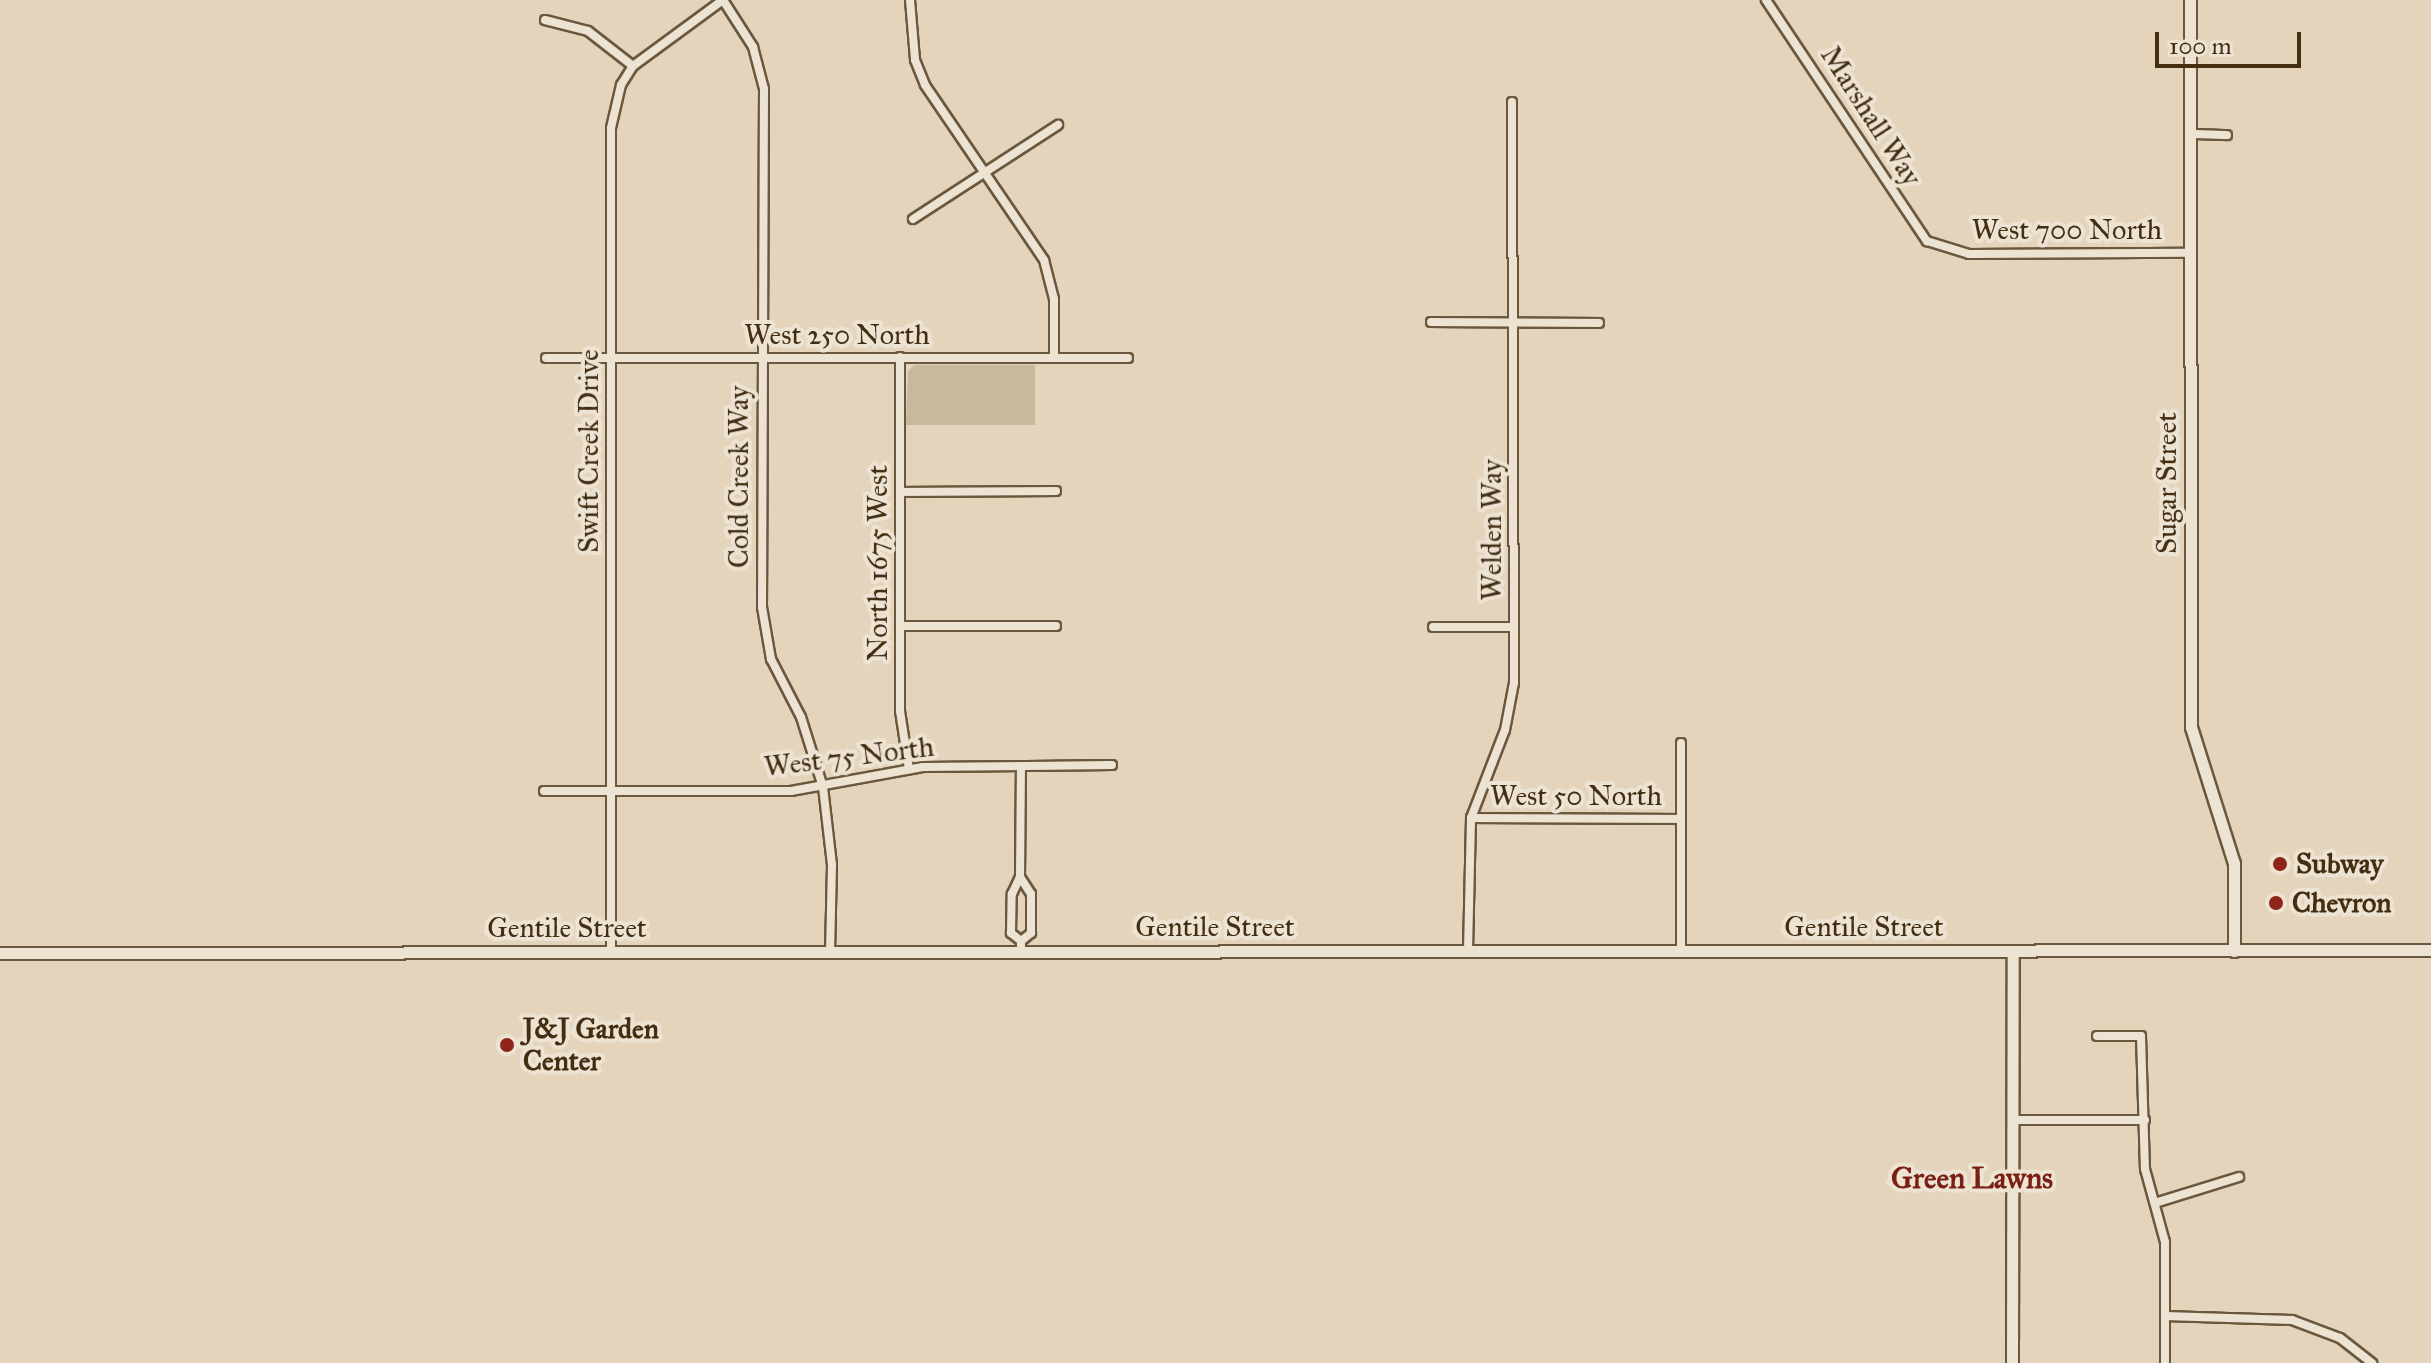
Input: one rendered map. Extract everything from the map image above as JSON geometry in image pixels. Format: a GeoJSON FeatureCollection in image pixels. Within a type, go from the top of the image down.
{"type":"FeatureCollection","features":[{"type":"Feature","properties":{"kind":"main road","name":"Sugar Street"},"geometry":{"type":"LineString","coordinates":[[2191,3],[2191,727],[2234,863],[2234,951]]}},
{"type":"Feature","properties":{"kind":"main road","name":"Gentile Street"},"geometry":{"type":"LineString","coordinates":[[0,953],[830,951],[1021,946],[1468,951],[2431,950]]}},
{"type":"Feature","properties":{"kind":"main road"},"geometry":{"type":"LineString","coordinates":[[2012,1363],[2013,952]]}},
{"type":"Feature","properties":{"kind":"street","name":"Swift Creek Drive"},"geometry":{"type":"LineString","coordinates":[[611,952],[611,128],[621,85],[633,66],[723,0]]}},
{"type":"Feature","properties":{"kind":"street","name":"Cold Creek Way"},"geometry":{"type":"LineString","coordinates":[[723,0],[749,38],[764,89],[762,607],[771,659],[801,717],[823,787],[832,865],[830,951]]}},
{"type":"Feature","properties":{"kind":"street"},"geometry":{"type":"LineString","coordinates":[[910,0],[915,60],[925,85],[1044,260],[1054,299],[1054,358]]}},
{"type":"Feature","properties":{"kind":"street","name":"Marshall Way"},"geometry":{"type":"LineString","coordinates":[[1766,0],[1899,195],[1912,223],[1943,249]]}},
{"type":"Feature","properties":{"kind":"street"},"geometry":{"type":"LineString","coordinates":[[565,21],[566,9]]}},
{"type":"Feature","properties":{"kind":"street"},"geometry":{"type":"LineString","coordinates":[[545,20],[565,21],[588,31],[633,66]]}},
{"type":"Feature","properties":{"kind":"street","name":"Welden Way"},"geometry":{"type":"LineString","coordinates":[[1468,951],[1471,818],[1505,730],[1514,683],[1512,102]]}},
{"type":"Feature","properties":{"kind":"street"},"geometry":{"type":"LineString","coordinates":[[913,219],[1058,125]]}},
{"type":"Feature","properties":{"kind":"street"},"geometry":{"type":"LineString","coordinates":[[2192,134],[2227,135]]}},
{"type":"Feature","properties":{"kind":"street","name":"West 700 North"},"geometry":{"type":"LineString","coordinates":[[1943,249],[1969,254],[2190,253]]}},
{"type":"Feature","properties":{"kind":"street"},"geometry":{"type":"LineString","coordinates":[[1431,322],[1599,323]]}},
{"type":"Feature","properties":{"kind":"street","name":"North 1675 West"},"geometry":{"type":"LineString","coordinates":[[900,357],[900,711],[909,769]]}},
{"type":"Feature","properties":{"kind":"street","name":"West 250 North"},"geometry":{"type":"LineString","coordinates":[[546,358],[1128,358]]}},
{"type":"Feature","properties":{"kind":"street"},"geometry":{"type":"LineString","coordinates":[[900,492],[1056,491]]}},
{"type":"Feature","properties":{"kind":"street"},"geometry":{"type":"LineString","coordinates":[[900,626],[1056,626]]}},
{"type":"Feature","properties":{"kind":"street"},"geometry":{"type":"LineString","coordinates":[[1433,627],[1514,627]]}},
{"type":"Feature","properties":{"kind":"street"},"geometry":{"type":"LineString","coordinates":[[1681,743],[1681,951]]}},
{"type":"Feature","properties":{"kind":"street","name":"West 75 North"},"geometry":{"type":"LineString","coordinates":[[544,791],[823,787],[909,769],[1112,765]]}},
{"type":"Feature","properties":{"kind":"street"},"geometry":{"type":"LineString","coordinates":[[1020,877],[1031,894],[1031,933],[1021,946],[1011,933],[1012,894],[1020,877],[1021,766]]}},
{"type":"Feature","properties":{"kind":"street","name":"West 50 North"},"geometry":{"type":"LineString","coordinates":[[1471,818],[1681,819]]}},
{"type":"Feature","properties":{"kind":"street"},"geometry":{"type":"LineString","coordinates":[[2097,1036],[2141,1036],[2145,1169],[2165,1242],[2165,1363]]}},
{"type":"Feature","properties":{"kind":"street"},"geometry":{"type":"LineString","coordinates":[[2012,1120],[2145,1120]]}},
{"type":"Feature","properties":{"kind":"street"},"geometry":{"type":"LineString","coordinates":[[2155,1203],[2239,1177]]}},
{"type":"Feature","properties":{"kind":"street"},"geometry":{"type":"LineString","coordinates":[[2165,1316],[2268,1316],[2314,1326],[2340,1338],[2372,1363]]}},
{"type":"Feature","properties":{"kind":"shaded area"},"geometry":{"type":"Polygon","coordinates":[[[914,365],[1035,365],[1035,425],[906,425],[908,371],[914,365]]]}},
{"type":"Feature","properties":{"kind":"place","name":"Subway"},"geometry":{"type":"Point","coordinates":[2280,864]}},
{"type":"Feature","properties":{"kind":"place","name":"Chevron"},"geometry":{"type":"Point","coordinates":[2276,903]}},
{"type":"Feature","properties":{"kind":"place","name":"J&J Garden Center"},"geometry":{"type":"Point","coordinates":[507,1045]}},
{"type":"Feature","properties":{"kind":"district","name":"Green Lawns"},"geometry":{"type":"Point","coordinates":[1972,1178]}}]}
